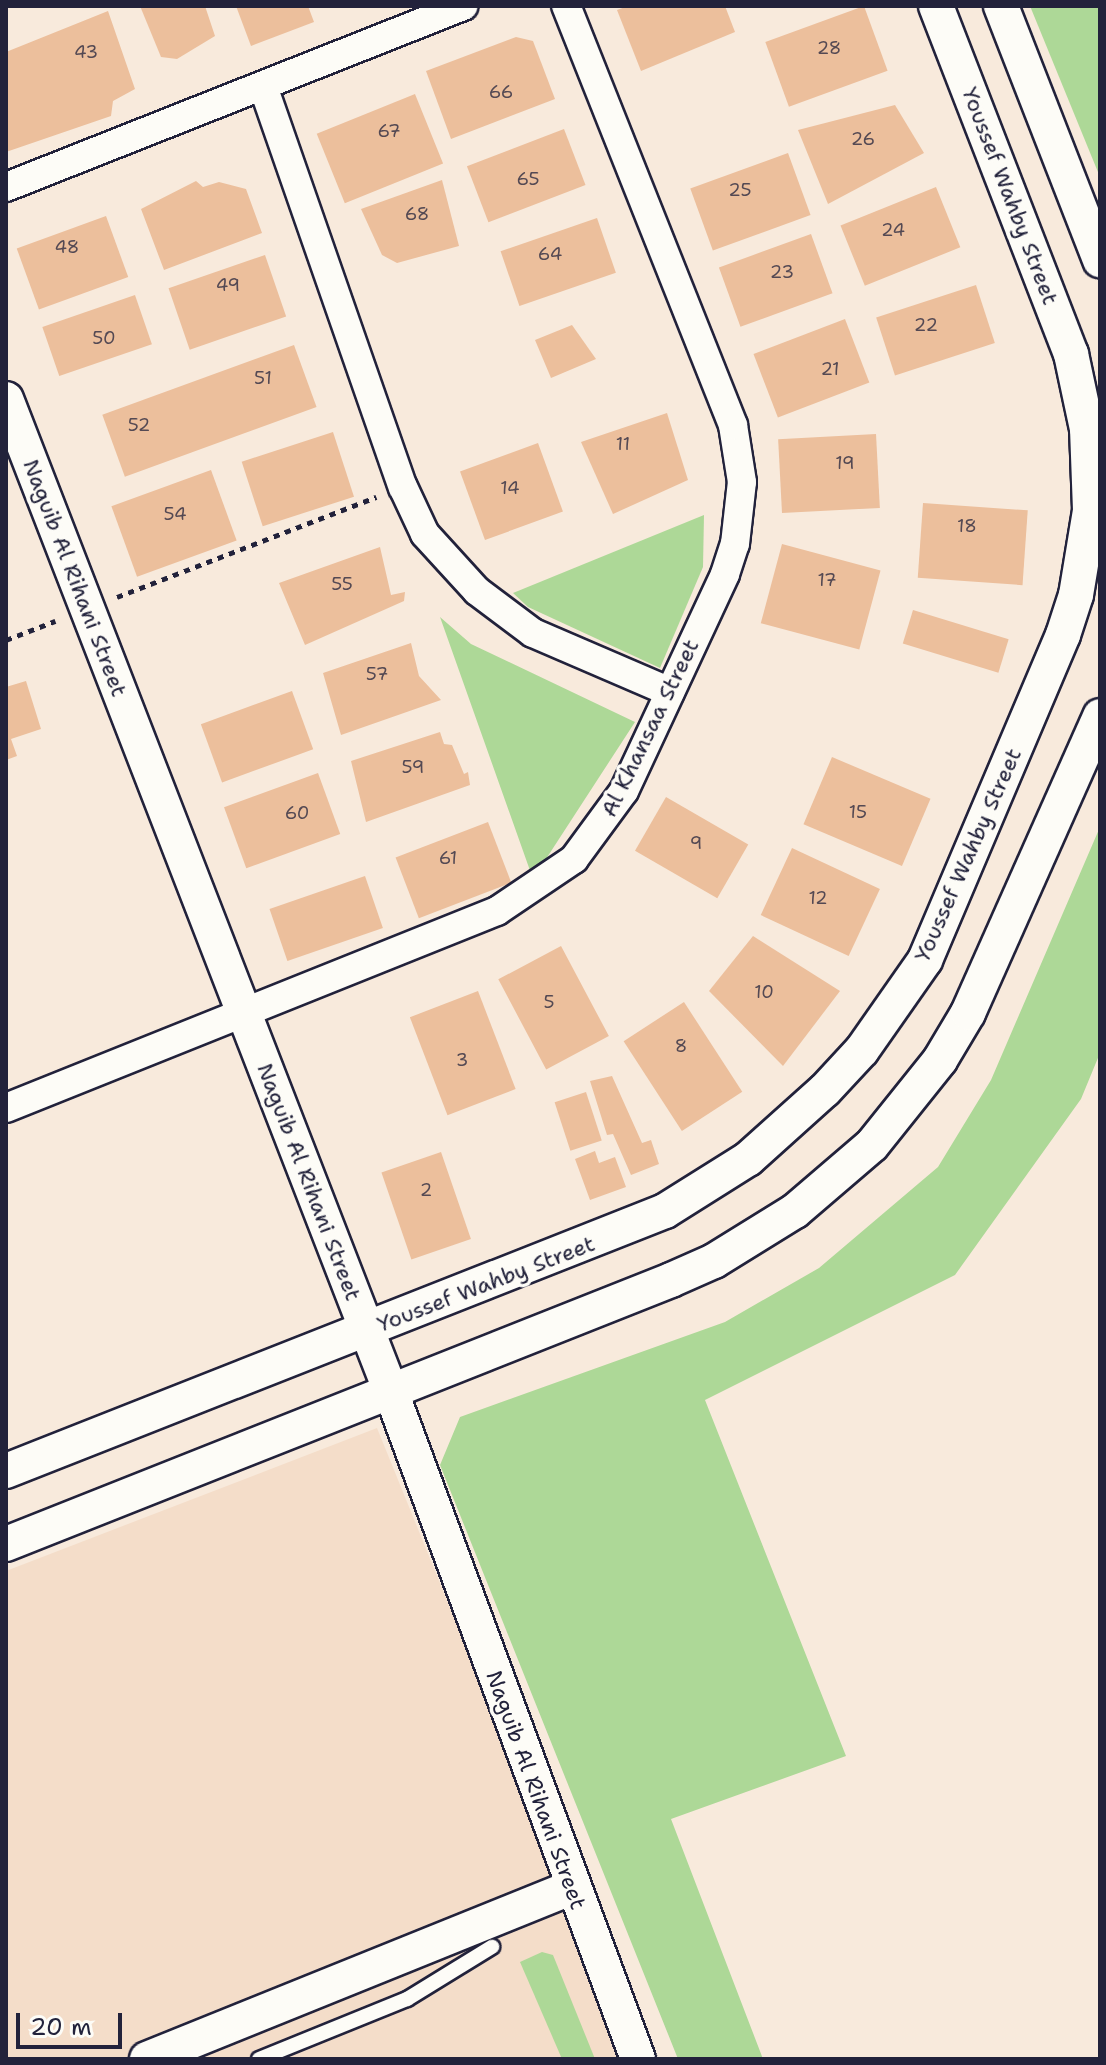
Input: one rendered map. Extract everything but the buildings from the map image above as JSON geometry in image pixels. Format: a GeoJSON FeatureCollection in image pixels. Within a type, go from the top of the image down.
{"type":"FeatureCollection","features":[{"type":"Feature","properties":{"kind":"street"},"geometry":{"type":"LineString","coordinates":[[6,187],[464,6]]}},
{"type":"Feature","properties":{"kind":"street","name":"Al Khansaa Street"},"geometry":{"type":"LineString","coordinates":[[6,1108],[497,911],[550,879],[610,816],[670,692],[735,544],[742,482],[733,425],[566,6]]}},
{"type":"Feature","properties":{"kind":"street","name":"Youssef Wahby Street"},"geometry":{"type":"LineString","coordinates":[[6,1471],[621,1232],[707,1186],[748,1159],[825,1090],[879,1028],[925,960],[1063,635],[1076,595],[1090,510],[1087,429],[1071,354],[936,6]]}},
{"type":"Feature","properties":{"kind":"street"},"geometry":{"type":"LineString","coordinates":[[1001,6],[1100,260]]}},
{"type":"Feature","properties":{"kind":"street"},"geometry":{"type":"LineString","coordinates":[[263,86],[403,487],[425,534],[449,564],[507,615],[561,648],[670,692]]}},
{"type":"Feature","properties":{"kind":"street","name":"Naguib Al Rihani Street"},"geometry":{"type":"LineString","coordinates":[[6,399],[391,1392],[571,1888],[638,2059]]}},
{"type":"Feature","properties":{"kind":"street"},"geometry":{"type":"LineString","coordinates":[[6,1544],[714,1261],[795,1211],[863,1154],[908,1104],[968,1013],[1100,716]]}},
{"type":"Feature","properties":{"kind":"street"},"geometry":{"type":"LineString","coordinates":[[147,2059],[571,1888]]}},
{"type":"Feature","properties":{"kind":"lane"},"geometry":{"type":"LineString","coordinates":[[259,2059],[407,1999],[492,1947]]}},
{"type":"Feature","properties":{"kind":"path"},"geometry":{"type":"LineString","coordinates":[[6,640],[403,487]]}},
{"type":"Feature","properties":{"kind":"shaded area"},"geometry":{"type":"Polygon","coordinates":[[[377,1428],[633,2059],[6,2059],[6,1571],[377,1428]]]}},
{"type":"Feature","properties":{"kind":"green space"},"geometry":{"type":"Polygon","coordinates":[[[1030,6],[1100,6],[1100,177],[1030,6]]]}},
{"type":"Feature","properties":{"kind":"green space"},"geometry":{"type":"Polygon","coordinates":[[[704,515],[703,567],[660,668],[528,607],[513,593],[704,515]]]}},
{"type":"Feature","properties":{"kind":"green space"},"geometry":{"type":"Polygon","coordinates":[[[440,617],[471,644],[635,722],[533,879],[440,617]]]}},
{"type":"Feature","properties":{"kind":"green space"},"geometry":{"type":"Polygon","coordinates":[[[1100,827],[1100,1053],[1081,1099],[955,1275],[705,1400],[846,1756],[671,1819],[763,2059],[678,2059],[440,1465],[460,1417],[725,1322],[819,1268],[938,1167],[991,1080],[1100,827]]]}},
{"type":"Feature","properties":{"kind":"green space"},"geometry":{"type":"Polygon","coordinates":[[[542,1952],[553,1955],[595,2059],[562,2059],[520,1962],[542,1952]]]}}]}
